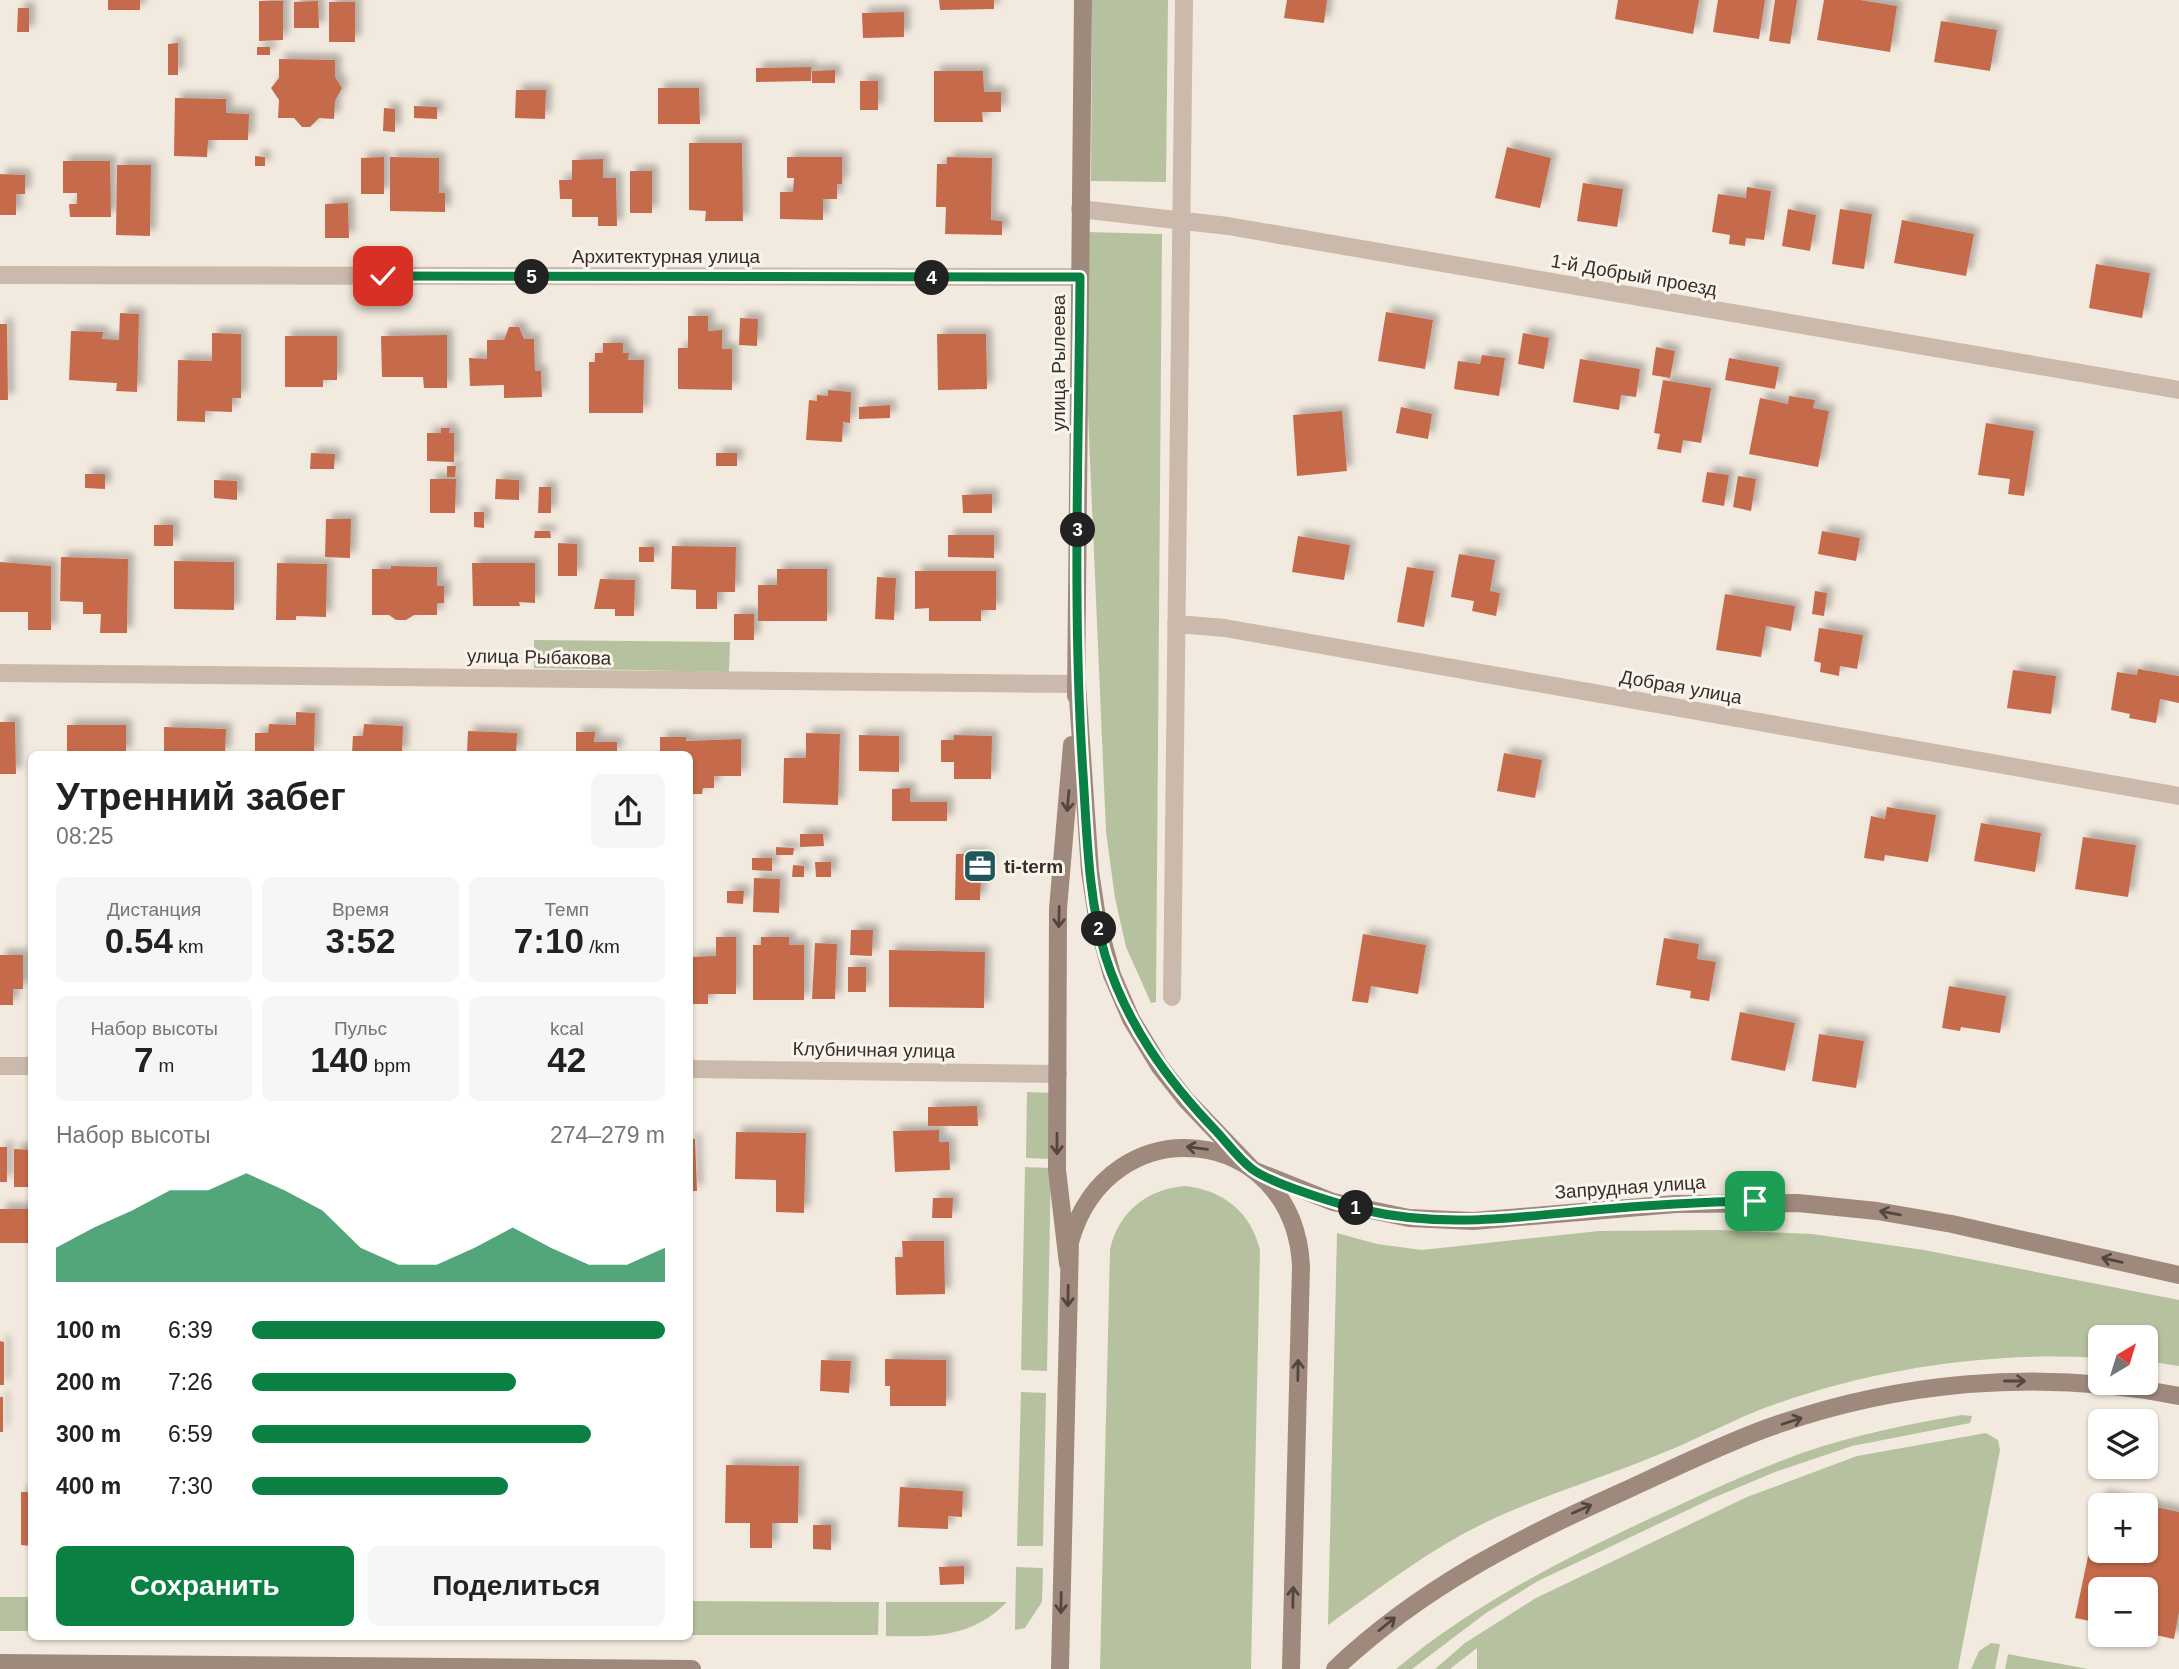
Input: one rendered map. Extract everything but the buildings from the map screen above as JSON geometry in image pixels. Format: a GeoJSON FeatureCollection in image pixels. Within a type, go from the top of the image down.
{"type":"FeatureCollection","features":[{"type":"Feature","properties":{"kind":"main road","name":"улица Рылеева"},"geometry":{"type":"LineString","coordinates":[[1083,0],[1077,684],[1090,871],[1098,924],[1118,990],[1153,1057],[1186,1100],[1283,1202],[1297,1233],[1300,1251],[1291,1669]]}},
{"type":"Feature","properties":{"kind":"main road","name":"улица Рылеева"},"geometry":{"type":"LineString","coordinates":[[1068,1264],[1057,1170],[1058,909],[1077,684]]}},
{"type":"Feature","properties":{"kind":"main road","name":"Запрудная улица"},"geometry":{"type":"LineString","coordinates":[[1068,1264],[1070,1242],[1082,1209],[1102,1181],[1130,1161],[1163,1149],[1197,1148],[1231,1157],[1253,1170],[1333,1202],[1409,1218],[1484,1220],[1676,1204],[1798,1203],[1877,1211],[1952,1224],[2179,1275]]}},
{"type":"Feature","properties":{"kind":"main road"},"geometry":{"type":"LineString","coordinates":[[1060,1669],[1068,1264]]}},
{"type":"Feature","properties":{"kind":"main road"},"geometry":{"type":"LineString","coordinates":[[1335,1669],[1420,1599],[1508,1544],[1725,1445],[1804,1416],[1885,1396],[2011,1380],[2127,1387],[2179,1396]]}},
{"type":"Feature","properties":{"kind":"main road"},"geometry":{"type":"LineString","coordinates":[[0,1663],[692,1669]]}},
{"type":"Feature","properties":{"kind":"street"},"geometry":{"type":"LineString","coordinates":[[1172,997],[1184,0]]}},
{"type":"Feature","properties":{"kind":"street","name":"1-й Добрый проезд"},"geometry":{"type":"LineString","coordinates":[[1080,209],[1181,219],[2179,390]]}},
{"type":"Feature","properties":{"kind":"street","name":"Архитектурная улица"},"geometry":{"type":"LineString","coordinates":[[0,275],[1080,277]]}},
{"type":"Feature","properties":{"kind":"street","name":"Добрая улица"},"geometry":{"type":"LineString","coordinates":[[1176,624],[1225,628],[2179,796]]}},
{"type":"Feature","properties":{"kind":"street","name":"улица Рыбакова"},"geometry":{"type":"LineString","coordinates":[[0,673],[1077,684]]}},
{"type":"Feature","properties":{"kind":"street"},"geometry":{"type":"LineString","coordinates":[[0,1066],[28,1066]]}},
{"type":"Feature","properties":{"kind":"street","name":"Клубничная улица"},"geometry":{"type":"LineString","coordinates":[[693,1069],[1058,1074]]}},
{"type":"Feature","properties":{"kind":"green space"},"geometry":{"type":"Polygon","coordinates":[[[1092,0],[1168,0],[1166,182],[1091,181],[1092,0]]]}},
{"type":"Feature","properties":{"kind":"green space"},"geometry":{"type":"Polygon","coordinates":[[[1087,232],[1162,234],[1156,1002],[1151,1003],[1126,947],[1115,898],[1106,832],[1086,368],[1087,232]]]}},
{"type":"Feature","properties":{"kind":"green space"},"geometry":{"type":"Polygon","coordinates":[[[534,640],[730,642],[729,672],[534,668],[534,640]]]}},
{"type":"Feature","properties":{"kind":"green space"},"geometry":{"type":"Polygon","coordinates":[[[1027,1092],[1053,1093],[1052,1159],[1026,1158],[1027,1092]]]}},
{"type":"Feature","properties":{"kind":"green space"},"geometry":{"type":"Polygon","coordinates":[[[1025,1167],[1051,1168],[1047,1371],[1021,1370],[1025,1167]]]}},
{"type":"Feature","properties":{"kind":"green space"},"geometry":{"type":"Polygon","coordinates":[[[1185,1186],[1211,1192],[1233,1205],[1250,1225],[1260,1250],[1251,1669],[1100,1669],[1110,1250],[1120,1224],[1136,1205],[1158,1192],[1185,1186]]]}},
{"type":"Feature","properties":{"kind":"green space"},"geometry":{"type":"Polygon","coordinates":[[[1717,1230],[1812,1234],[1924,1250],[2179,1300],[2179,1366],[2158,1363],[2158,1325],[2088,1325],[2088,1358],[1970,1361],[1926,1366],[1840,1384],[1757,1411],[1672,1449],[1497,1517],[1410,1567],[1328,1625],[1337,1233],[1377,1244],[1422,1250],[1599,1231],[1717,1230]]]}},
{"type":"Feature","properties":{"kind":"green space"},"geometry":{"type":"Polygon","coordinates":[[[1021,1392],[1046,1393],[1043,1546],[1017,1546],[1021,1392]]]}},
{"type":"Feature","properties":{"kind":"green space"},"geometry":{"type":"Polygon","coordinates":[[[1962,1415],[1972,1416],[1970,1423],[1852,1446],[1775,1472],[1713,1498],[1538,1581],[1486,1613],[1412,1669],[1396,1669],[1451,1627],[1510,1590],[1601,1542],[1716,1488],[1780,1461],[1841,1441],[1962,1415]]]}},
{"type":"Feature","properties":{"kind":"green space"},"geometry":{"type":"Polygon","coordinates":[[[1986,1433],[1998,1440],[2000,1450],[1958,1669],[1477,1669],[1477,1648],[1450,1669],[1435,1669],[1465,1643],[1536,1598],[1747,1497],[1857,1456],[1986,1433]]]}},
{"type":"Feature","properties":{"kind":"green space"},"geometry":{"type":"Polygon","coordinates":[[[1016,1567],[1043,1568],[1042,1602],[1025,1628],[1015,1630],[1016,1567]]]}},
{"type":"Feature","properties":{"kind":"green space"},"geometry":{"type":"Polygon","coordinates":[[[0,1597],[28,1597],[28,1631],[0,1631],[0,1597]]]}},
{"type":"Feature","properties":{"kind":"green space"},"geometry":{"type":"Polygon","coordinates":[[[693,1601],[879,1602],[878,1635],[693,1635],[693,1601]]]}},
{"type":"Feature","properties":{"kind":"green space"},"geometry":{"type":"Polygon","coordinates":[[[886,1602],[1007,1602],[994,1614],[966,1629],[936,1635],[886,1636],[886,1602]]]}},
{"type":"Feature","properties":{"kind":"green space"},"geometry":{"type":"Polygon","coordinates":[[[1991,1643],[2000,1644],[1995,1669],[1971,1669],[1979,1651],[1991,1643]]]}},
{"type":"Feature","properties":{"kind":"green space"},"geometry":{"type":"Polygon","coordinates":[[[2008,1654],[2088,1669],[2005,1669],[2008,1654]]]}},
{"type":"Feature","properties":{"kind":"place","name":"ti-term"},"geometry":{"type":"Point","coordinates":[980,866]}},
{"type":"Feature","properties":{"kind":"route"},"geometry":{"type":"LineString","coordinates":[[383,276],[1080,277],[1077,684],[1090,871],[1098,924],[1112,975],[1138,1033],[1160,1068],[1186,1100],[1253,1170],[1333,1202],[1367,1211],[1431,1220],[1473,1221],[1636,1206],[1755,1201]]}}]}
